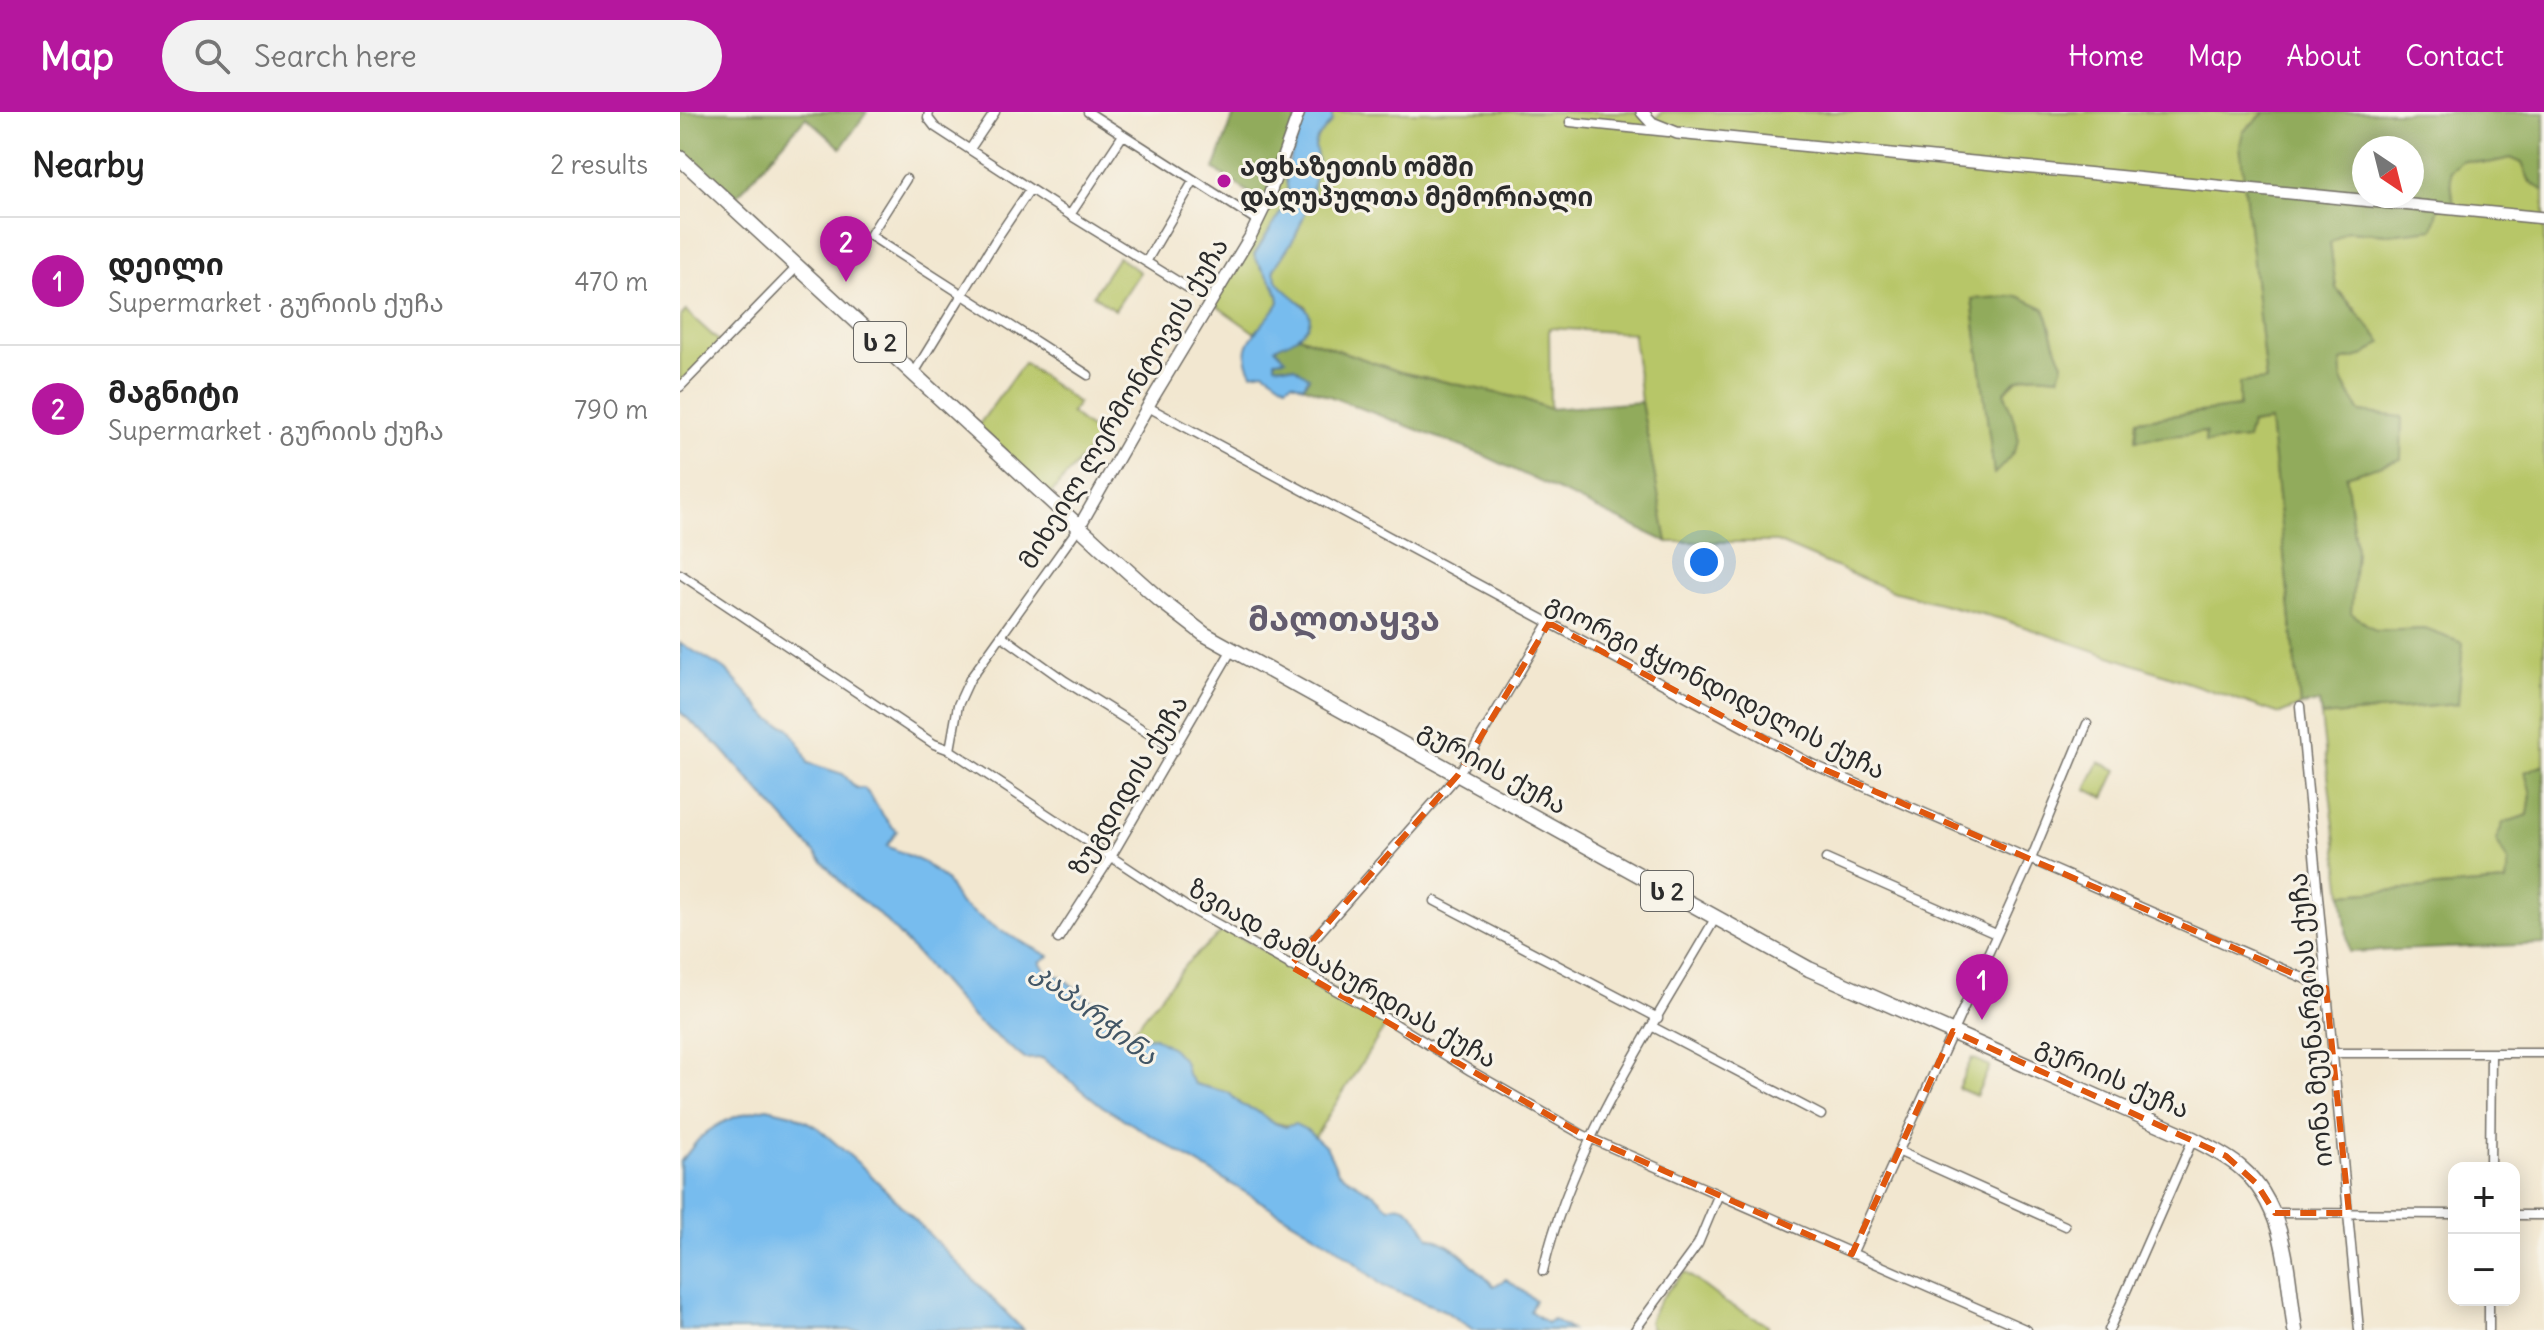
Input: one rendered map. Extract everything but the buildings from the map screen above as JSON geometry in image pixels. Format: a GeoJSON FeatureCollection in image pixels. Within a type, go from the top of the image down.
{"type":"FeatureCollection","features":[{"type":"Feature","properties":{"kind":"highway","name":"გურიის ქუჩა"},"geometry":{"type":"LineString","coordinates":[[680,158],[1160,600],[1231,651],[1809,969],[2226,1156],[2256,1183],[2275,1213],[2295,1330]]}},
{"type":"Feature","properties":{"kind":"street"},"geometry":{"type":"LineString","coordinates":[[929,112],[928,118],[935,127],[1211,302]]}},
{"type":"Feature","properties":{"kind":"street"},"geometry":{"type":"LineString","coordinates":[[970,149],[995,112]]}},
{"type":"Feature","properties":{"kind":"street"},"geometry":{"type":"LineString","coordinates":[[1088,112],[1258,221]]}},
{"type":"Feature","properties":{"kind":"street","name":"მიხეილ ლერმონტოვის ქუჩა"},"geometry":{"type":"LineString","coordinates":[[950,750],[958,705],[970,679],[1079,527],[1258,221],[1299,112]]}},
{"type":"Feature","properties":{"kind":"street"},"geometry":{"type":"LineString","coordinates":[[1642,112],[1652,123],[1677,133]]}},
{"type":"Feature","properties":{"kind":"street"},"geometry":{"type":"LineString","coordinates":[[1570,122],[2544,218]]}},
{"type":"Feature","properties":{"kind":"street"},"geometry":{"type":"LineString","coordinates":[[1070,215],[1123,135]]}},
{"type":"Feature","properties":{"kind":"street"},"geometry":{"type":"LineString","coordinates":[[906,179],[871,236],[1088,375]]}},
{"type":"Feature","properties":{"kind":"street"},"geometry":{"type":"LineString","coordinates":[[1146,262],[1194,180]]}},
{"type":"Feature","properties":{"kind":"street"},"geometry":{"type":"LineString","coordinates":[[914,373],[1030,189]]}},
{"type":"Feature","properties":{"kind":"street"},"geometry":{"type":"LineString","coordinates":[[680,387],[798,266]]}},
{"type":"Feature","properties":{"kind":"street","name":"გიორგი ჭყონდიდელის ქუჩა"},"geometry":{"type":"LineString","coordinates":[[1148,407],[1812,764],[2326,988]]}},
{"type":"Feature","properties":{"kind":"street","name":"ზვიად გამსახურდიას ქუჩა"},"geometry":{"type":"LineString","coordinates":[[680,574],[934,744],[950,750],[1187,907],[1389,1020],[1589,1138],[2027,1330]]}},
{"type":"Feature","properties":{"kind":"street"},"geometry":{"type":"LineString","coordinates":[[1290,966],[1458,775],[1549,623]]}},
{"type":"Feature","properties":{"kind":"street"},"geometry":{"type":"LineString","coordinates":[[1002,636],[1065,681],[1175,750]]}},
{"type":"Feature","properties":{"kind":"street","name":"ზუგდიდის ქუჩა"},"geometry":{"type":"LineString","coordinates":[[1058,939],[1111,857],[1231,651]]}},
{"type":"Feature","properties":{"kind":"street","name":"იონა მეუნარგიას ქუჩა"},"geometry":{"type":"LineString","coordinates":[[2300,706],[2359,1330]]}},
{"type":"Feature","properties":{"kind":"street"},"geometry":{"type":"LineString","coordinates":[[1852,1254],[2031,859],[2087,724]]}},
{"type":"Feature","properties":{"kind":"street"},"geometry":{"type":"LineString","coordinates":[[1826,859],[1996,934]]}},
{"type":"Feature","properties":{"kind":"street"},"geometry":{"type":"LineString","coordinates":[[1435,901],[1658,1018]]}},
{"type":"Feature","properties":{"kind":"street"},"geometry":{"type":"LineString","coordinates":[[1543,1271],[1553,1230],[1589,1138],[1716,917]]}},
{"type":"Feature","properties":{"kind":"street"},"geometry":{"type":"LineString","coordinates":[[1653,1027],[1821,1115]]}},
{"type":"Feature","properties":{"kind":"street"},"geometry":{"type":"LineString","coordinates":[[2333,1053],[2544,1053]]}},
{"type":"Feature","properties":{"kind":"street"},"geometry":{"type":"LineString","coordinates":[[2490,1162],[2491,1054]]}},
{"type":"Feature","properties":{"kind":"street"},"geometry":{"type":"LineString","coordinates":[[2109,1330],[2193,1139]]}},
{"type":"Feature","properties":{"kind":"street"},"geometry":{"type":"LineString","coordinates":[[1898,1151],[2065,1226]]}},
{"type":"Feature","properties":{"kind":"street"},"geometry":{"type":"LineString","coordinates":[[1635,1330],[1698,1244],[1718,1196]]}},
{"type":"Feature","properties":{"kind":"street"},"geometry":{"type":"LineString","coordinates":[[2275,1213],[2448,1214]]}},
{"type":"Feature","properties":{"kind":"street"},"geometry":{"type":"LineString","coordinates":[[2520,1215],[2544,1215]]}},
{"type":"Feature","properties":{"kind":"street"},"geometry":{"type":"LineString","coordinates":[[2489,1306],[2489,1330]]}},
{"type":"Feature","properties":{"kind":"highlighted area"},"geometry":{"type":"Polygon","coordinates":[[[1549,623],[1812,764],[2326,988],[2349,1213],[2275,1213],[2256,1183],[2226,1156],[1953,1031],[1852,1254],[1583,1135],[1290,966],[1458,775],[1549,623]]]}},
{"type":"Feature","properties":{"kind":"green space"},"geometry":{"type":"Polygon","coordinates":[[[680,112],[867,112],[841,148],[806,117],[730,204],[680,158],[680,112]]]}},
{"type":"Feature","properties":{"kind":"green space"},"geometry":{"type":"Polygon","coordinates":[[[1235,112],[1299,112],[1266,204],[1214,169],[1235,112]]]}},
{"type":"Feature","properties":{"kind":"green space"},"geometry":{"type":"Polygon","coordinates":[[[1332,112],[1642,112],[1652,122],[1662,112],[2265,112],[2243,132],[2245,187],[2266,381],[2240,407],[2138,420],[2136,439],[2206,432],[2205,443],[2247,439],[2251,424],[2270,421],[2300,706],[2280,714],[2001,619],[1892,591],[1777,542],[1667,542],[1641,402],[1633,333],[1549,328],[1550,409],[1524,399],[1400,372],[1298,336],[1309,323],[1306,306],[1280,286],[1274,269],[1295,237],[1308,206],[1318,163],[1315,146],[1332,121],[1332,112]],[[1972,299],[1994,473],[2010,411],[2005,393],[2022,378],[2035,375],[2059,377],[2063,363],[2044,308],[1972,299]]]}},
{"type":"Feature","properties":{"kind":"green space"},"geometry":{"type":"Polygon","coordinates":[[[2265,112],[2544,112],[2544,191],[2530,182],[2522,163],[2511,158],[2488,163],[2463,160],[2450,171],[2454,208],[2439,207],[2433,229],[2389,234],[2347,231],[2330,243],[2336,288],[2382,342],[2365,355],[2341,361],[2342,380],[2360,412],[2402,417],[2401,459],[2346,476],[2356,551],[2351,613],[2376,631],[2425,629],[2463,643],[2458,704],[2321,716],[2319,702],[2300,706],[2270,421],[2251,424],[2247,439],[2205,443],[2206,432],[2136,440],[2138,420],[2239,407],[2239,383],[2266,380],[2240,145],[2243,132],[2265,112]]]}},
{"type":"Feature","properties":{"kind":"green space"},"geometry":{"type":"Polygon","coordinates":[[[2511,158],[2522,163],[2530,182],[2544,191],[2544,764],[2525,772],[2531,794],[2528,815],[2504,823],[2508,862],[2506,882],[2342,894],[2321,716],[2458,704],[2425,629],[2376,631],[2350,613],[2356,551],[2346,475],[2371,466],[2402,418],[2360,412],[2342,380],[2341,361],[2365,355],[2357,311],[2336,288],[2330,243],[2347,231],[2389,234],[2439,207],[2454,208],[2450,171],[2463,160],[2488,163],[2511,158]]]}},
{"type":"Feature","properties":{"kind":"green space"},"geometry":{"type":"Polygon","coordinates":[[[1280,167],[1285,173],[1289,199],[1254,255],[1276,289],[1279,302],[1272,315],[1255,333],[1211,302],[1250,236],[1280,167]]]}},
{"type":"Feature","properties":{"kind":"green space"},"geometry":{"type":"Polygon","coordinates":[[[1118,257],[1140,272],[1115,310],[1093,295],[1118,257]]]}},
{"type":"Feature","properties":{"kind":"green space"},"geometry":{"type":"Polygon","coordinates":[[[2018,296],[2044,308],[2063,363],[2059,377],[2022,377],[2005,392],[2018,436],[2017,444],[1994,474],[1972,299],[2018,296]]]}},
{"type":"Feature","properties":{"kind":"green space"},"geometry":{"type":"Polygon","coordinates":[[[686,311],[722,344],[680,387],[680,317],[686,311]]]}},
{"type":"Feature","properties":{"kind":"green space"},"geometry":{"type":"Polygon","coordinates":[[[1298,336],[1400,372],[1524,399],[1549,409],[1641,402],[1667,542],[1483,455],[1303,386],[1309,378],[1294,367],[1274,365],[1275,360],[1285,359],[1274,348],[1298,336]]]}},
{"type":"Feature","properties":{"kind":"green space"},"geometry":{"type":"Polygon","coordinates":[[[1024,363],[1078,403],[1071,413],[1100,437],[1048,497],[975,430],[1024,363]]]}},
{"type":"Feature","properties":{"kind":"green space"},"geometry":{"type":"Polygon","coordinates":[[[2099,762],[2117,770],[2104,798],[2086,789],[2099,762]]]}},
{"type":"Feature","properties":{"kind":"green space"},"geometry":{"type":"Polygon","coordinates":[[[2544,764],[2544,944],[2349,952],[2342,894],[2506,882],[2508,862],[2496,840],[2503,823],[2528,815],[2531,794],[2525,772],[2544,764]]]}},
{"type":"Feature","properties":{"kind":"green space"},"geometry":{"type":"Polygon","coordinates":[[[1225,929],[1389,1020],[1314,1138],[1307,1130],[1272,1122],[1241,1105],[1229,1093],[1195,1084],[1187,1074],[1184,1061],[1154,1037],[1142,1038],[1133,1031],[1186,964],[1225,929]]]}},
{"type":"Feature","properties":{"kind":"green space"},"geometry":{"type":"Polygon","coordinates":[[[1972,1058],[1990,1066],[1976,1096],[1958,1088],[1972,1058]]]}},
{"type":"Feature","properties":{"kind":"green space"},"geometry":{"type":"Polygon","coordinates":[[[1685,1272],[1726,1303],[1768,1325],[1768,1330],[1652,1330],[1649,1322],[1655,1308],[1685,1272]]]}},
{"type":"Feature","properties":{"kind":"water"},"geometry":{"type":"Polygon","coordinates":[[[1307,112],[1332,112],[1332,121],[1315,146],[1318,163],[1308,206],[1295,237],[1274,269],[1283,287],[1307,309],[1310,317],[1308,326],[1298,336],[1275,348],[1286,359],[1275,360],[1275,365],[1294,367],[1309,377],[1303,386],[1292,382],[1286,386],[1264,371],[1252,373],[1246,352],[1254,335],[1279,302],[1276,289],[1254,255],[1289,199],[1285,173],[1307,112]]]}},
{"type":"Feature","properties":{"kind":"water","name":"კაპარჭინა"},"geometry":{"type":"Polygon","coordinates":[[[680,643],[726,670],[770,719],[789,728],[808,763],[843,774],[856,788],[864,788],[897,831],[887,846],[923,862],[946,880],[959,903],[1001,931],[1049,956],[1040,962],[1047,973],[1061,977],[1089,999],[1107,1008],[1117,1027],[1133,1031],[1142,1038],[1154,1037],[1173,1049],[1184,1061],[1187,1074],[1195,1084],[1229,1093],[1241,1105],[1272,1122],[1285,1127],[1295,1124],[1307,1130],[1327,1148],[1338,1172],[1377,1196],[1389,1208],[1402,1206],[1408,1209],[1429,1237],[1457,1251],[1494,1286],[1506,1279],[1535,1300],[1530,1311],[1547,1323],[1553,1319],[1571,1330],[1474,1330],[1443,1310],[1383,1286],[1336,1247],[1102,1106],[1042,1058],[1025,1059],[974,1019],[881,916],[847,889],[720,747],[680,712],[680,643]]]}},
{"type":"Feature","properties":{"kind":"water"},"geometry":{"type":"Polygon","coordinates":[[[767,1108],[792,1114],[817,1127],[865,1169],[1023,1330],[680,1330],[680,1161],[701,1137],[716,1126],[767,1108]]]}},
{"type":"Feature","properties":{"kind":"place","name":"აფხაზეთის ომში დაღუპულთა მემორიალი"},"geometry":{"type":"Point","coordinates":[1224,181]}},
{"type":"Feature","properties":{"kind":"place","name":"მაგნიტი"},"geometry":{"type":"Point","coordinates":[846,282]}},
{"type":"Feature","properties":{"kind":"place","name":"დეილი"},"geometry":{"type":"Point","coordinates":[1982,1020]}},
{"type":"Feature","properties":{"kind":"district","name":"მალთაყვა"},"geometry":{"type":"Point","coordinates":[1344,618]}}]}
